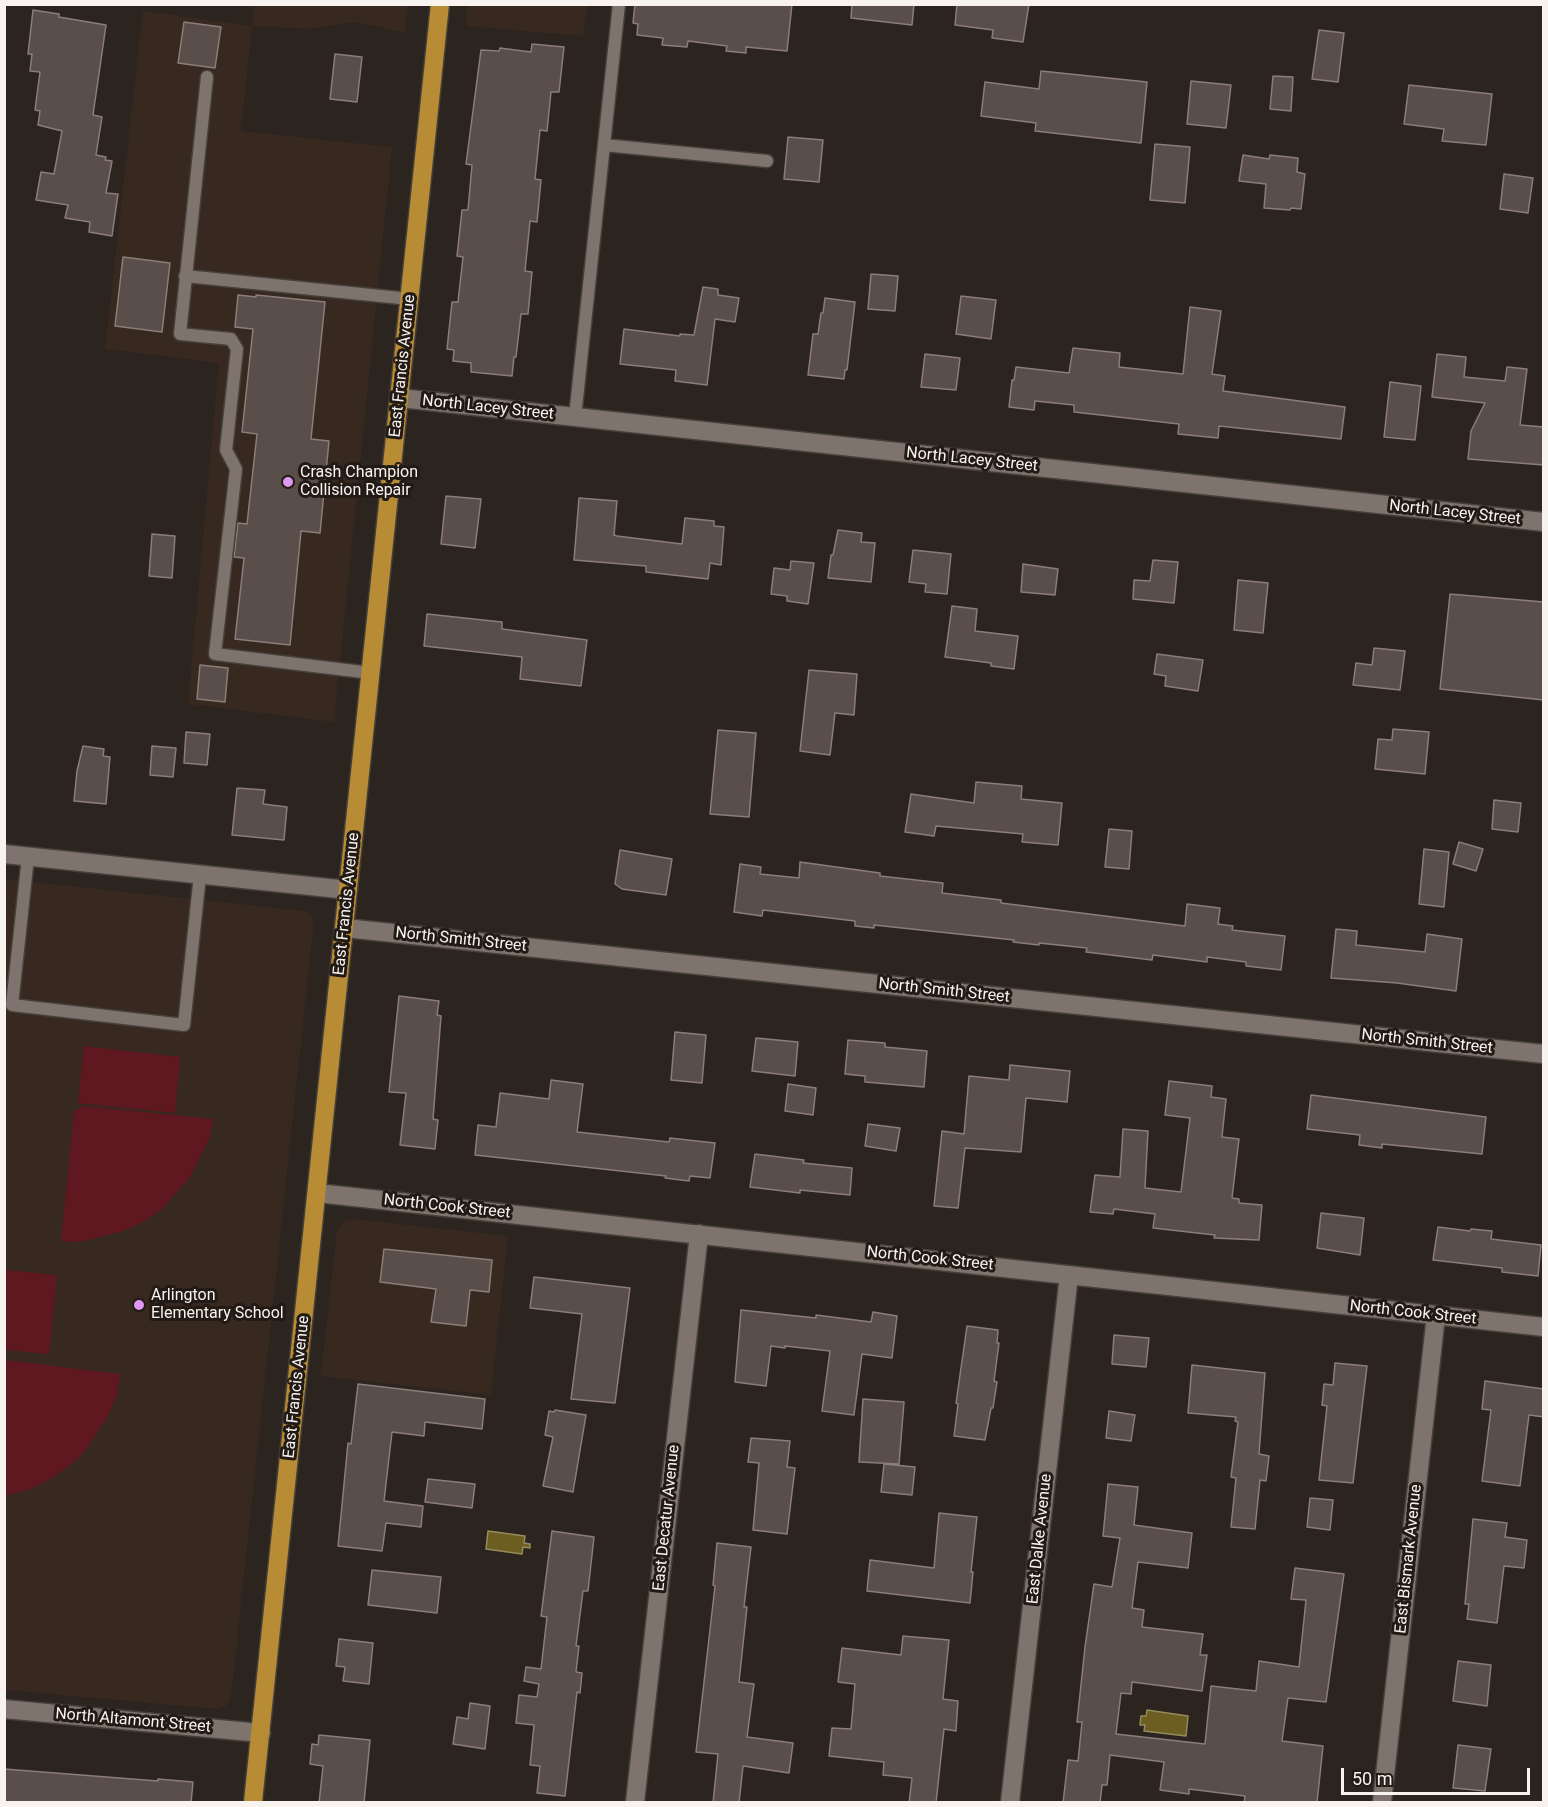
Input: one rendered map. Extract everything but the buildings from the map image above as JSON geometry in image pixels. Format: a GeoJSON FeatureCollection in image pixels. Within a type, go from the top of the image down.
{"type":"FeatureCollection","features":[{"type":"Feature","properties":{"kind":"main road","name":"East Francis Avenue"},"geometry":{"type":"LineString","coordinates":[[253,1803],[440,4]]}},
{"type":"Feature","properties":{"kind":"street","name":"North Lacey Street"},"geometry":{"type":"LineString","coordinates":[[400,398],[1544,522]]}},
{"type":"Feature","properties":{"kind":"street"},"geometry":{"type":"LineString","coordinates":[[4,854],[348,890]]}},
{"type":"Feature","properties":{"kind":"street","name":"North Smith Street"},"geometry":{"type":"LineString","coordinates":[[345,928],[1544,1054]]}},
{"type":"Feature","properties":{"kind":"street","name":"North Cook Street"},"geometry":{"type":"LineString","coordinates":[[317,1193],[1544,1327]]}},
{"type":"Feature","properties":{"kind":"street","name":"East Decatur Avenue"},"geometry":{"type":"LineString","coordinates":[[635,1803],[699,1234]]}},
{"type":"Feature","properties":{"kind":"street","name":"East Dalke Avenue"},"geometry":{"type":"LineString","coordinates":[[1010,1803],[1069,1275]]}},
{"type":"Feature","properties":{"kind":"street","name":"East Bismark Avenue"},"geometry":{"type":"LineString","coordinates":[[1382,1803],[1436,1315]]}},
{"type":"Feature","properties":{"kind":"street","name":"North Altamont Street"},"geometry":{"type":"LineString","coordinates":[[4,1709],[261,1733]]}},
{"type":"Feature","properties":{"kind":"lane"},"geometry":{"type":"LineString","coordinates":[[575,417],[619,4]]}},
{"type":"Feature","properties":{"kind":"lane"},"geometry":{"type":"LineString","coordinates":[[207,77],[180,334],[231,339],[237,349],[226,450],[236,469],[215,654],[371,673]]}},
{"type":"Feature","properties":{"kind":"lane"},"geometry":{"type":"LineString","coordinates":[[604,145],[767,161]]}},
{"type":"Feature","properties":{"kind":"lane"},"geometry":{"type":"LineString","coordinates":[[185,276],[410,299]]}},
{"type":"Feature","properties":{"kind":"lane"},"geometry":{"type":"LineString","coordinates":[[28,857],[12,1005],[184,1024],[201,875]]}},
{"type":"Feature","properties":{"kind":"shaded area"},"geometry":{"type":"Polygon","coordinates":[[[254,5],[408,5],[405,33],[356,22],[307,29],[252,26],[254,5]]]}},
{"type":"Feature","properties":{"kind":"shaded area"},"geometry":{"type":"Polygon","coordinates":[[[468,5],[587,5],[583,36],[466,26],[468,5]]]}},
{"type":"Feature","properties":{"kind":"shaded area"},"geometry":{"type":"Polygon","coordinates":[[[143,11],[252,26],[241,131],[392,147],[334,722],[188,704],[219,363],[105,349],[143,11]]]}},
{"type":"Feature","properties":{"kind":"shaded area","name":"Arlington Elementary School"},"geometry":{"type":"Polygon","coordinates":[[[4,879],[306,911],[314,920],[231,1697],[226,1706],[218,1709],[5,1690],[4,879]]]}},
{"type":"Feature","properties":{"kind":"shaded area"},"geometry":{"type":"Polygon","coordinates":[[[84,1046],[180,1057],[175,1113],[78,1103],[84,1046]]]}},
{"type":"Feature","properties":{"kind":"shaded area"},"geometry":{"type":"Polygon","coordinates":[[[83,1106],[213,1119],[210,1137],[190,1177],[161,1210],[123,1231],[79,1242],[61,1241],[74,1112],[83,1106]]]}},
{"type":"Feature","properties":{"kind":"shaded area"},"geometry":{"type":"Polygon","coordinates":[[[346,1220],[508,1236],[491,1395],[321,1376],[337,1230],[346,1220]]]}},
{"type":"Feature","properties":{"kind":"shaded area"},"geometry":{"type":"Polygon","coordinates":[[[5,1270],[57,1275],[49,1354],[5,1350],[5,1270]]]}},
{"type":"Feature","properties":{"kind":"shaded area"},"geometry":{"type":"Polygon","coordinates":[[[5,1360],[120,1374],[117,1395],[108,1416],[84,1452],[50,1479],[31,1489],[5,1496],[5,1360]]]}},
{"type":"Feature","properties":{"kind":"shaded area"},"geometry":{"type":"Polygon","coordinates":[[[488,1531],[525,1536],[524,1543],[530,1544],[530,1548],[523,1547],[522,1554],[486,1549],[488,1531]]]}},
{"type":"Feature","properties":{"kind":"shaded area"},"geometry":{"type":"Polygon","coordinates":[[[1147,1710],[1188,1716],[1186,1736],[1144,1731],[1145,1725],[1140,1725],[1141,1716],[1146,1716],[1147,1710]]]}},
{"type":"Feature","properties":{"kind":"place","name":"Crash Champion Collision Repair"},"geometry":{"type":"Point","coordinates":[288,482]}},
{"type":"Feature","properties":{"kind":"place","name":"Arlington Elementary School"},"geometry":{"type":"Point","coordinates":[139,1305]}}]}
